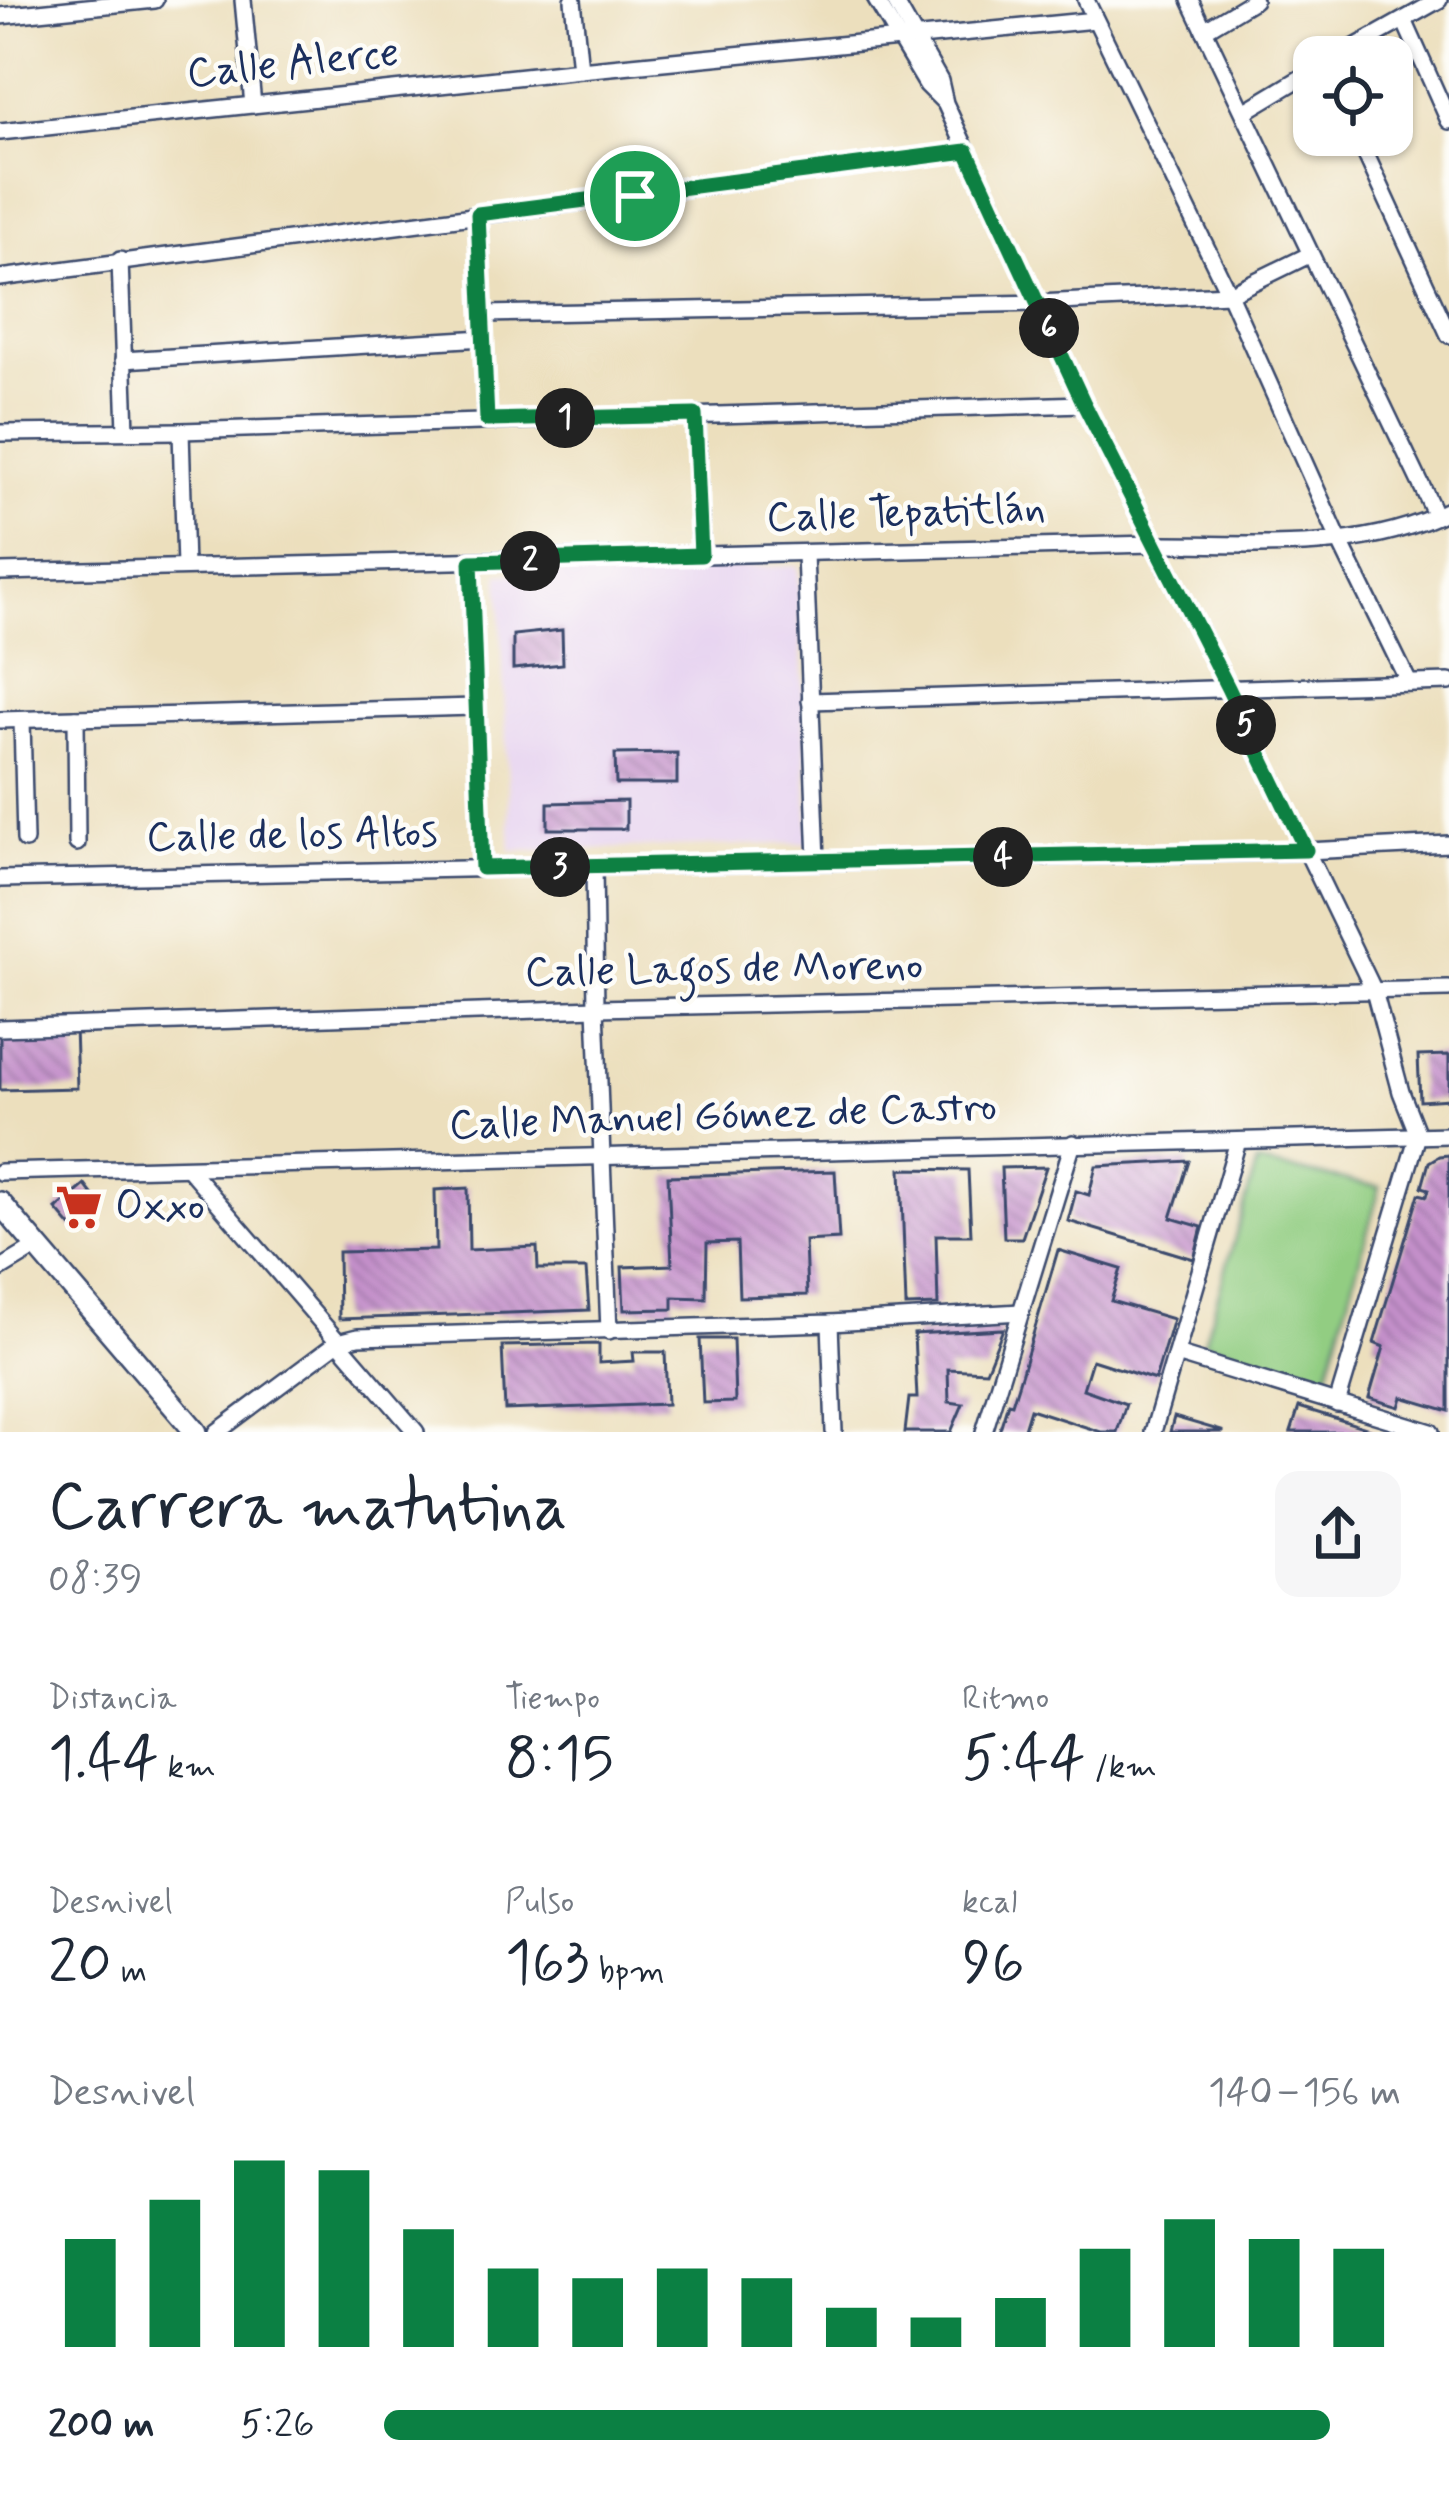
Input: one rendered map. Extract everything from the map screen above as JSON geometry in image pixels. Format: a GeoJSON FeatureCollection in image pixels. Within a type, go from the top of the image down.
{"type":"FeatureCollection","features":[{"type":"Feature","properties":{"kind":"street"},"geometry":{"type":"LineString","coordinates":[[0,16],[155,0]]}},
{"type":"Feature","properties":{"kind":"street"},"geometry":{"type":"LineString","coordinates":[[243,0],[253,105]]}},
{"type":"Feature","properties":{"kind":"street"},"geometry":{"type":"LineString","coordinates":[[573,0],[580,70]]}},
{"type":"Feature","properties":{"kind":"street"},"geometry":{"type":"LineString","coordinates":[[877,0],[940,81],[945,103],[1084,404],[1374,991],[1418,1136],[1337,1404]]}},
{"type":"Feature","properties":{"kind":"street"},"geometry":{"type":"LineString","coordinates":[[894,0],[908,39]]}},
{"type":"Feature","properties":{"kind":"street"},"geometry":{"type":"LineString","coordinates":[[1086,0],[1408,683]]}},
{"type":"Feature","properties":{"kind":"street"},"geometry":{"type":"LineString","coordinates":[[1190,0],[1309,256],[1443,513]]}},
{"type":"Feature","properties":{"kind":"street"},"geometry":{"type":"LineString","coordinates":[[1204,30],[1254,0]]}},
{"type":"Feature","properties":{"kind":"street"},"geometry":{"type":"LineString","coordinates":[[1375,36],[1438,0]]}},
{"type":"Feature","properties":{"kind":"street","name":"Calle Alerce"},"geometry":{"type":"LineString","coordinates":[[0,132],[1095,20]]}},
{"type":"Feature","properties":{"kind":"street"},"geometry":{"type":"LineString","coordinates":[[1404,20],[1449,121]]}},
{"type":"Feature","properties":{"kind":"street"},"geometry":{"type":"LineString","coordinates":[[1244,112],[1293,83]]}},
{"type":"Feature","properties":{"kind":"street"},"geometry":{"type":"LineString","coordinates":[[0,278],[967,151]]}},
{"type":"Feature","properties":{"kind":"street"},"geometry":{"type":"LineString","coordinates":[[1367,156],[1449,335]]}},
{"type":"Feature","properties":{"kind":"street"},"geometry":{"type":"LineString","coordinates":[[478,214],[487,420]]}},
{"type":"Feature","properties":{"kind":"street"},"geometry":{"type":"LineString","coordinates":[[484,314],[1229,295],[1309,256]]}},
{"type":"Feature","properties":{"kind":"street"},"geometry":{"type":"LineString","coordinates":[[120,260],[126,431]]}},
{"type":"Feature","properties":{"kind":"street"},"geometry":{"type":"LineString","coordinates":[[123,360],[484,338]]}},
{"type":"Feature","properties":{"kind":"street"},"geometry":{"type":"LineString","coordinates":[[0,433],[1084,404]]}},
{"type":"Feature","properties":{"kind":"street"},"geometry":{"type":"LineString","coordinates":[[695,415],[701,555]]}},
{"type":"Feature","properties":{"kind":"street"},"geometry":{"type":"LineString","coordinates":[[181,430],[185,567]]}},
{"type":"Feature","properties":{"kind":"street","name":"Calle Tepatitlán"},"geometry":{"type":"LineString","coordinates":[[0,572],[1340,542],[1398,531],[1443,513]]}},
{"type":"Feature","properties":{"kind":"street"},"geometry":{"type":"LineString","coordinates":[[806,554],[817,861]]}},
{"type":"Feature","properties":{"kind":"street"},"geometry":{"type":"LineString","coordinates":[[471,562],[482,868]]}},
{"type":"Feature","properties":{"kind":"street"},"geometry":{"type":"LineString","coordinates":[[810,701],[1449,682]]}},
{"type":"Feature","properties":{"kind":"street"},"geometry":{"type":"LineString","coordinates":[[0,720],[475,707]]}},
{"type":"Feature","properties":{"kind":"street"},"geometry":{"type":"LineString","coordinates":[[76,718],[77,843]]}},
{"type":"Feature","properties":{"kind":"street"},"geometry":{"type":"LineString","coordinates":[[22,720],[26,840]]}},
{"type":"Feature","properties":{"kind":"street","name":"Calle de los Altos"},"geometry":{"type":"LineString","coordinates":[[0,879],[1449,844]]}},
{"type":"Feature","properties":{"kind":"street"},"geometry":{"type":"LineString","coordinates":[[594,866],[609,1330]]}},
{"type":"Feature","properties":{"kind":"street","name":"Calle Lagos de Moreno"},"geometry":{"type":"LineString","coordinates":[[0,1028],[596,1008],[1449,989]]}},
{"type":"Feature","properties":{"kind":"street","name":"Calle Manuel Gómez de Castro"},"geometry":{"type":"LineString","coordinates":[[0,1172],[1449,1135]]}},
{"type":"Feature","properties":{"kind":"street"},"geometry":{"type":"LineString","coordinates":[[1153,1432],[1238,1141]]}},
{"type":"Feature","properties":{"kind":"street"},"geometry":{"type":"LineString","coordinates":[[985,1432],[1073,1143]]}},
{"type":"Feature","properties":{"kind":"street"},"geometry":{"type":"LineString","coordinates":[[189,1169],[416,1432]]}},
{"type":"Feature","properties":{"kind":"street"},"geometry":{"type":"LineString","coordinates":[[0,1203],[196,1432]]}},
{"type":"Feature","properties":{"kind":"street"},"geometry":{"type":"LineString","coordinates":[[0,1269],[38,1246]]}},
{"type":"Feature","properties":{"kind":"street"},"geometry":{"type":"LineString","coordinates":[[217,1432],[338,1342],[358,1337],[830,1324],[1021,1312]]}},
{"type":"Feature","properties":{"kind":"street"},"geometry":{"type":"LineString","coordinates":[[830,1324],[834,1432]]}},
{"type":"Feature","properties":{"kind":"street"},"geometry":{"type":"LineString","coordinates":[[1176,1354],[1430,1432]]}},
{"type":"Feature","properties":{"kind":"shaded area"},"geometry":{"type":"Polygon","coordinates":[[[798,566],[809,843],[511,851],[499,574],[798,566]]]}},
{"type":"Feature","properties":{"kind":"green space"},"geometry":{"type":"Polygon","coordinates":[[[1257,1163],[1380,1187],[1326,1379],[1204,1342],[1257,1163]]]}},
{"type":"Feature","properties":{"kind":"building"},"geometry":{"type":"Polygon","coordinates":[[[562,630],[563,664],[513,669],[513,635],[562,630]]]}},
{"type":"Feature","properties":{"kind":"building"},"geometry":{"type":"Polygon","coordinates":[[[677,753],[677,784],[616,784],[615,754],[677,753]]]}},
{"type":"Feature","properties":{"kind":"building"},"geometry":{"type":"Polygon","coordinates":[[[626,801],[626,829],[548,829],[548,803],[626,801]]]}},
{"type":"Feature","properties":{"kind":"building"},"geometry":{"type":"Polygon","coordinates":[[[75,1026],[77,1088],[0,1090],[0,1029],[75,1026]]]}},
{"type":"Feature","properties":{"kind":"building"},"geometry":{"type":"Polygon","coordinates":[[[1449,1055],[1449,1099],[1420,1101],[1418,1056],[1449,1055]]]}},
{"type":"Feature","properties":{"kind":"building"},"geometry":{"type":"Polygon","coordinates":[[[1449,1155],[1449,1411],[1402,1397],[1399,1407],[1369,1398],[1384,1347],[1374,1343],[1419,1194],[1427,1196],[1429,1189],[1422,1187],[1429,1162],[1449,1155]]]}},
{"type":"Feature","properties":{"kind":"building"},"geometry":{"type":"Polygon","coordinates":[[[1189,1161],[1171,1218],[1202,1227],[1194,1259],[1068,1221],[1076,1191],[1089,1195],[1096,1166],[1189,1161]]]}},
{"type":"Feature","properties":{"kind":"building"},"geometry":{"type":"Polygon","coordinates":[[[1046,1167],[1022,1238],[1004,1238],[1001,1168],[1046,1167]]]}},
{"type":"Feature","properties":{"kind":"building"},"geometry":{"type":"Polygon","coordinates":[[[901,1169],[968,1170],[971,1235],[936,1235],[938,1305],[906,1306],[901,1169]]]}},
{"type":"Feature","properties":{"kind":"building"},"geometry":{"type":"Polygon","coordinates":[[[835,1171],[839,1239],[805,1241],[807,1295],[739,1297],[737,1242],[707,1243],[706,1298],[673,1297],[673,1309],[624,1310],[622,1267],[672,1265],[668,1176],[835,1171]]]}},
{"type":"Feature","properties":{"kind":"building","name":"Oxxo"},"geometry":{"type":"Polygon","coordinates":[[[85,1185],[101,1206],[73,1229],[56,1209],[85,1185]]]}},
{"type":"Feature","properties":{"kind":"building"},"geometry":{"type":"Polygon","coordinates":[[[468,1188],[469,1250],[537,1247],[538,1269],[586,1269],[589,1310],[339,1319],[338,1252],[436,1250],[435,1190],[468,1188]]]}},
{"type":"Feature","properties":{"kind":"building"},"geometry":{"type":"Polygon","coordinates":[[[1058,1250],[1121,1269],[1111,1301],[1173,1319],[1155,1380],[1092,1360],[1083,1389],[1126,1404],[1117,1432],[1101,1432],[1030,1409],[1023,1432],[999,1432],[1008,1403],[1012,1404],[1058,1250]]]}},
{"type":"Feature","properties":{"kind":"building"},"geometry":{"type":"Polygon","coordinates":[[[1003,1329],[986,1371],[948,1369],[949,1402],[963,1404],[951,1432],[905,1432],[909,1398],[917,1398],[914,1334],[1003,1329]]]}},
{"type":"Feature","properties":{"kind":"building"},"geometry":{"type":"Polygon","coordinates":[[[700,1339],[733,1339],[735,1402],[703,1403],[700,1339]]]}},
{"type":"Feature","properties":{"kind":"building"},"geometry":{"type":"Polygon","coordinates":[[[599,1344],[599,1363],[634,1361],[633,1352],[665,1352],[667,1404],[505,1410],[502,1346],[599,1344]]]}},
{"type":"Feature","properties":{"kind":"building"},"geometry":{"type":"Polygon","coordinates":[[[1299,1407],[1376,1431],[1376,1432],[1291,1432],[1299,1407]]]}},
{"type":"Feature","properties":{"kind":"building"},"geometry":{"type":"Polygon","coordinates":[[[1174,1417],[1222,1431],[1222,1432],[1170,1432],[1174,1417]]]}},
{"type":"Feature","properties":{"kind":"place","name":"Oxxo"},"geometry":{"type":"Point","coordinates":[79,1207]}},
{"type":"Feature","properties":{"kind":"route"},"geometry":{"type":"LineString","coordinates":[[967,151],[1084,404],[1306,850],[482,868],[471,562],[701,555],[695,415],[487,420],[478,214],[635,196],[967,151]]}}]}
